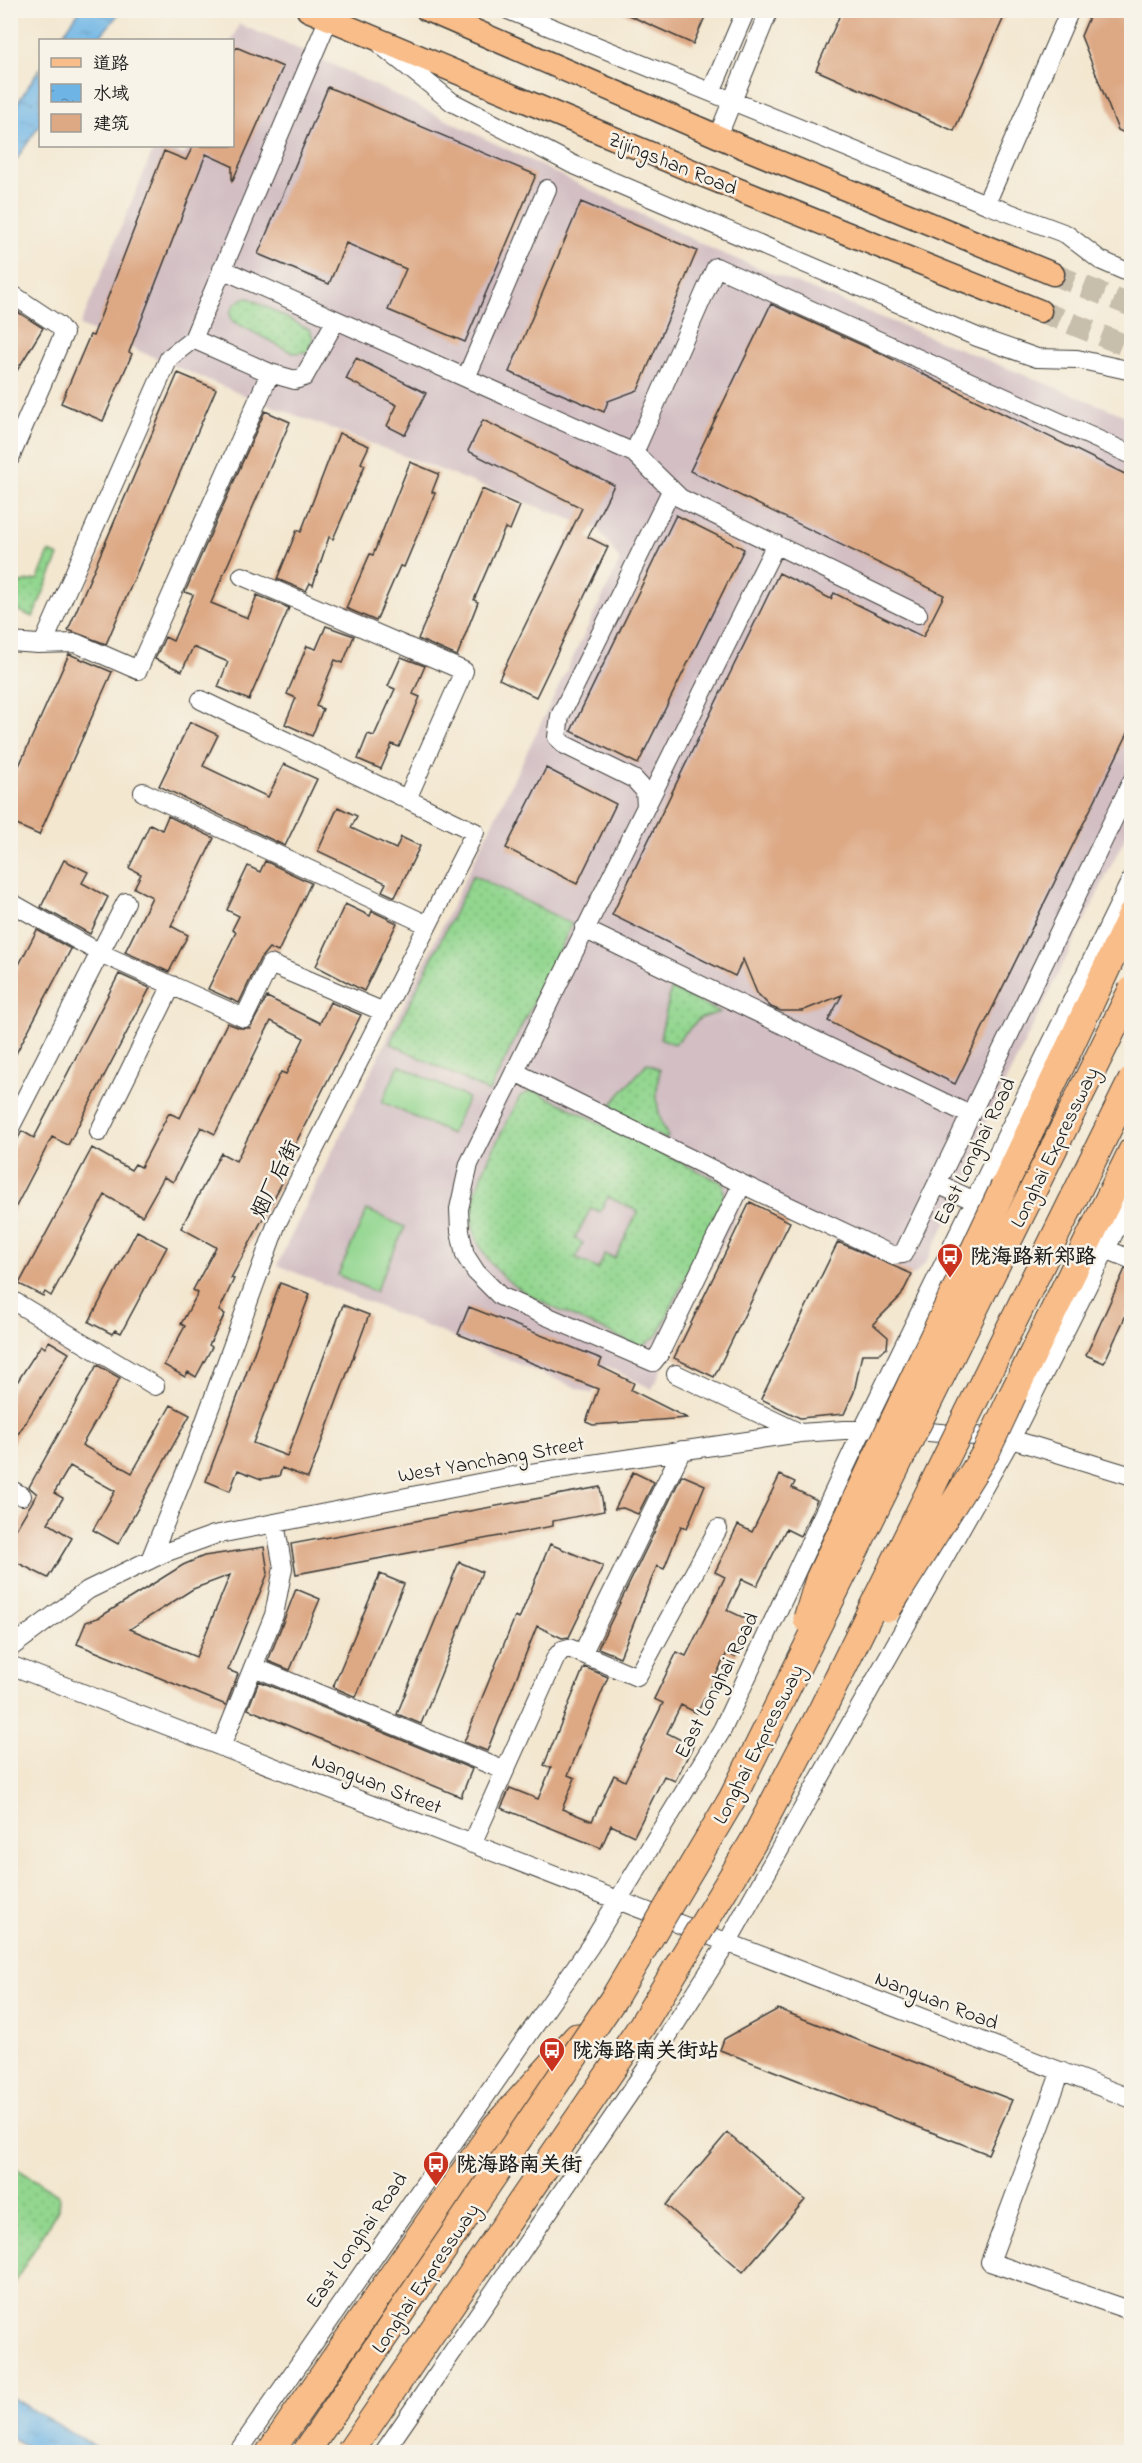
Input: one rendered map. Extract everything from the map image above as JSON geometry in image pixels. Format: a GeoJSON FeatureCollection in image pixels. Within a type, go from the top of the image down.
{"type":"FeatureCollection","features":[{"type":"Feature","properties":{"kind":"highway"},"geometry":{"type":"LineString","coordinates":[[785,1691],[819,1579],[1131,914]]}},
{"type":"Feature","properties":{"kind":"highway","name":"Longhai Expressway"},"geometry":{"type":"LineString","coordinates":[[306,2452],[614,1998],[732,1799],[1131,990]]}},
{"type":"Feature","properties":{"kind":"highway","name":"Longhai Expressway"},"geometry":{"type":"LineString","coordinates":[[350,2452],[672,1980],[753,1842],[822,1710],[1131,1080]]}},
{"type":"Feature","properties":{"kind":"highway"},"geometry":{"type":"LineString","coordinates":[[822,1710],[941,1527],[986,1452],[1131,1151]]}},
{"type":"Feature","properties":{"kind":"highway"},"geometry":{"type":"LineString","coordinates":[[270,2452],[496,2126],[614,1998]]}},
{"type":"Feature","properties":{"kind":"main road","name":"Zijingshan Road"},"geometry":{"type":"LineString","coordinates":[[427,10],[718,136],[1053,274]]}},
{"type":"Feature","properties":{"kind":"main road","name":"Zijingshan Road"},"geometry":{"type":"LineString","coordinates":[[318,15],[713,180],[1040,311]]}},
{"type":"Feature","properties":{"kind":"street"},"geometry":{"type":"LineString","coordinates":[[508,10],[986,204],[1066,234],[1100,260],[1131,274]]}},
{"type":"Feature","properties":{"kind":"street"},"geometry":{"type":"LineString","coordinates":[[711,92],[746,10]]}},
{"type":"Feature","properties":{"kind":"street"},"geometry":{"type":"LineString","coordinates":[[718,136],[769,10]]}},
{"type":"Feature","properties":{"kind":"street"},"geometry":{"type":"LineString","coordinates":[[986,204],[1070,10]]}},
{"type":"Feature","properties":{"kind":"street"},"geometry":{"type":"LineString","coordinates":[[43,644],[169,358],[193,339],[222,269],[318,15]]}},
{"type":"Feature","properties":{"kind":"street"},"geometry":{"type":"LineString","coordinates":[[369,36],[452,102],[572,164],[977,337],[1037,358],[1077,358],[1131,371]]}},
{"type":"Feature","properties":{"kind":"street"},"geometry":{"type":"LineString","coordinates":[[466,378],[547,189]]}},
{"type":"Feature","properties":{"kind":"street"},"geometry":{"type":"LineString","coordinates":[[634,453],[716,267],[1131,455]]}},
{"type":"Feature","properties":{"kind":"street"},"geometry":{"type":"LineString","coordinates":[[222,269],[634,453],[680,498],[918,614]]}},
{"type":"Feature","properties":{"kind":"street"},"geometry":{"type":"LineString","coordinates":[[10,293],[57,325],[64,333],[10,458]]}},
{"type":"Feature","properties":{"kind":"street"},"geometry":{"type":"LineString","coordinates":[[193,339],[270,373],[295,380],[304,377],[336,320]]}},
{"type":"Feature","properties":{"kind":"street"},"geometry":{"type":"LineString","coordinates":[[10,642],[76,643],[138,670],[270,373]]}},
{"type":"Feature","properties":{"kind":"street"},"geometry":{"type":"LineString","coordinates":[[646,807],[645,791],[634,779],[563,744],[557,737],[560,716],[671,490]]}},
{"type":"Feature","properties":{"kind":"street"},"geometry":{"type":"LineString","coordinates":[[742,1185],[660,1353],[653,1362],[500,1296],[476,1272],[465,1255],[460,1231],[459,1209],[469,1164],[776,544]]}},
{"type":"Feature","properties":{"kind":"street"},"geometry":{"type":"LineString","coordinates":[[201,700],[407,800],[464,671],[242,576]]}},
{"type":"Feature","properties":{"kind":"street"},"geometry":{"type":"LineString","coordinates":[[514,1072],[742,1185],[892,1254],[903,1254],[1131,781]]}},
{"type":"Feature","properties":{"kind":"street"},"geometry":{"type":"LineString","coordinates":[[143,792],[428,925]]}},
{"type":"Feature","properties":{"kind":"street","name":"烟厂后街"},"geometry":{"type":"LineString","coordinates":[[150,1560],[196,1446],[277,1223],[475,832],[407,800]]}},
{"type":"Feature","properties":{"kind":"street","name":"East Longhai Road"},"geometry":{"type":"LineString","coordinates":[[238,2452],[619,1901],[722,1730],[864,1427],[1131,878]]}},
{"type":"Feature","properties":{"kind":"street"},"geometry":{"type":"LineString","coordinates":[[10,902],[100,953],[244,1018],[270,964],[277,964],[384,1012]]}},
{"type":"Feature","properties":{"kind":"street"},"geometry":{"type":"LineString","coordinates":[[10,1128],[126,902]]}},
{"type":"Feature","properties":{"kind":"street"},"geometry":{"type":"LineString","coordinates":[[584,929],[970,1114]]}},
{"type":"Feature","properties":{"kind":"street"},"geometry":{"type":"LineString","coordinates":[[99,1132],[172,985]]}},
{"type":"Feature","properties":{"kind":"street"},"geometry":{"type":"LineString","coordinates":[[937,1184],[975,1201]]}},
{"type":"Feature","properties":{"kind":"street"},"geometry":{"type":"LineString","coordinates":[[384,2452],[655,2056],[727,1943],[1011,1439],[1131,1197]]}},
{"type":"Feature","properties":{"kind":"street"},"geometry":{"type":"LineString","coordinates":[[1106,1249],[1131,1260]]}},
{"type":"Feature","properties":{"kind":"street"},"geometry":{"type":"LineString","coordinates":[[10,1299],[155,1386]]}},
{"type":"Feature","properties":{"kind":"street"},"geometry":{"type":"LineString","coordinates":[[676,1374],[800,1433]]}},
{"type":"Feature","properties":{"kind":"street","name":"West Yanchang Street"},"geometry":{"type":"LineString","coordinates":[[10,1648],[88,1590],[150,1560],[214,1535],[524,1474],[800,1433],[864,1427],[1011,1439],[1131,1476]]}},
{"type":"Feature","properties":{"kind":"street"},"geometry":{"type":"LineString","coordinates":[[582,1654],[682,1450]]}},
{"type":"Feature","properties":{"kind":"street"},"geometry":{"type":"LineString","coordinates":[[221,1747],[274,1615],[282,1584],[283,1568],[275,1523]]}},
{"type":"Feature","properties":{"kind":"street"},"geometry":{"type":"LineString","coordinates":[[472,1844],[503,1770],[556,1657],[562,1650],[569,1648],[637,1677],[718,1529]]}},
{"type":"Feature","properties":{"kind":"street","name":"Nanguan Street"},"geometry":{"type":"LineString","coordinates":[[10,1665],[727,1943]]}},
{"type":"Feature","properties":{"kind":"street"},"geometry":{"type":"LineString","coordinates":[[254,1667],[503,1770]]}},
{"type":"Feature","properties":{"kind":"street","name":"Nanguan Road"},"geometry":{"type":"LineString","coordinates":[[727,1943],[1131,2099]]}},
{"type":"Feature","properties":{"kind":"street"},"geometry":{"type":"LineString","coordinates":[[1061,2072],[990,2262],[1131,2311]]}},
{"type":"Feature","properties":{"kind":"shaded area"},"geometry":{"type":"Polygon","coordinates":[[[239,24],[313,55],[714,250],[1131,418],[1131,825],[980,1134],[988,1138],[960,1196],[926,1262],[913,1276],[746,1196],[652,1389],[606,1366],[592,1394],[277,1265],[620,561],[599,530],[248,397],[80,326],[155,147],[184,155],[188,147],[234,147],[232,39],[239,24]]]}},
{"type":"Feature","properties":{"kind":"green space"},"geometry":{"type":"Polygon","coordinates":[[[244,298],[249,298],[310,330],[313,337],[308,352],[293,353],[232,321],[230,313],[235,304],[244,298]]]}},
{"type":"Feature","properties":{"kind":"green space"},"geometry":{"type":"Polygon","coordinates":[[[49,552],[59,556],[33,617],[11,608],[11,581],[21,583],[38,579],[49,552]]]}},
{"type":"Feature","properties":{"kind":"green space"},"geometry":{"type":"Polygon","coordinates":[[[473,875],[572,924],[489,1092],[390,1043],[473,875]]]}},
{"type":"Feature","properties":{"kind":"green space"},"geometry":{"type":"Polygon","coordinates":[[[671,989],[720,1012],[699,1019],[674,1044],[660,1038],[671,989]]]}},
{"type":"Feature","properties":{"kind":"green space"},"geometry":{"type":"Polygon","coordinates":[[[647,1063],[660,1070],[657,1104],[668,1137],[666,1139],[611,1113],[610,1106],[647,1063]]]}},
{"type":"Feature","properties":{"kind":"green space"},"geometry":{"type":"Polygon","coordinates":[[[399,1065],[468,1098],[451,1134],[382,1102],[399,1065]]]}},
{"type":"Feature","properties":{"kind":"green space"},"geometry":{"type":"Polygon","coordinates":[[[533,1090],[723,1183],[724,1196],[658,1335],[644,1345],[634,1344],[524,1292],[497,1270],[478,1243],[472,1224],[472,1214],[478,1185],[520,1096],[533,1090]],[[608,1197],[600,1212],[591,1208],[575,1239],[583,1243],[576,1258],[598,1269],[605,1254],[615,1258],[638,1211],[608,1197]]]}},
{"type":"Feature","properties":{"kind":"green space"},"geometry":{"type":"Polygon","coordinates":[[[367,1210],[405,1227],[375,1292],[338,1275],[367,1210]]]}},
{"type":"Feature","properties":{"kind":"green space"},"geometry":{"type":"Polygon","coordinates":[[[11,2165],[59,2195],[58,2209],[11,2289],[11,2165]]]}},
{"type":"Feature","properties":{"kind":"water"},"geometry":{"type":"Polygon","coordinates":[[[80,10],[121,10],[98,39],[60,39],[80,10]]]}},
{"type":"Feature","properties":{"kind":"water"},"geometry":{"type":"Polygon","coordinates":[[[39,70],[39,126],[11,168],[11,113],[39,70]]]}},
{"type":"Feature","properties":{"kind":"water"},"geometry":{"type":"Polygon","coordinates":[[[10,2397],[105,2452],[36,2452],[11,2438],[10,2397]]]}},
{"type":"Feature","properties":{"kind":"building"},"geometry":{"type":"Polygon","coordinates":[[[617,10],[708,10],[693,44],[617,10]]]}},
{"type":"Feature","properties":{"kind":"building"},"geometry":{"type":"Polygon","coordinates":[[[842,10],[1007,10],[954,131],[816,70],[842,10]]]}},
{"type":"Feature","properties":{"kind":"building"},"geometry":{"type":"Polygon","coordinates":[[[1092,10],[1131,10],[1131,136],[1118,130],[1081,36],[1092,10]]]}},
{"type":"Feature","properties":{"kind":"building"},"geometry":{"type":"Polygon","coordinates":[[[236,47],[283,67],[232,182],[232,166],[206,154],[129,352],[132,354],[103,421],[61,403],[90,335],[93,336],[164,151],[186,160],[192,148],[189,147],[234,147],[234,52],[236,47]]]}},
{"type":"Feature","properties":{"kind":"building"},"geometry":{"type":"Polygon","coordinates":[[[328,87],[536,175],[465,342],[388,310],[406,269],[346,243],[329,284],[258,254],[328,87]]]}},
{"type":"Feature","properties":{"kind":"building"},"geometry":{"type":"Polygon","coordinates":[[[581,202],[697,251],[638,390],[608,401],[604,412],[509,372],[581,202]]]}},
{"type":"Feature","properties":{"kind":"building"},"geometry":{"type":"Polygon","coordinates":[[[771,304],[882,354],[1131,477],[1131,727],[955,1084],[828,1021],[842,995],[802,1011],[781,1011],[771,1007],[757,993],[743,959],[735,976],[612,915],[779,573],[831,599],[834,593],[923,637],[944,595],[690,471],[771,304]]]}},
{"type":"Feature","properties":{"kind":"building"},"geometry":{"type":"Polygon","coordinates":[[[10,307],[43,328],[10,382],[10,307]]]}},
{"type":"Feature","properties":{"kind":"building"},"geometry":{"type":"Polygon","coordinates":[[[356,358],[426,393],[405,435],[387,426],[397,405],[346,379],[356,358]]]}},
{"type":"Feature","properties":{"kind":"building"},"geometry":{"type":"Polygon","coordinates":[[[178,373],[216,389],[106,644],[68,630],[178,373]]]}},
{"type":"Feature","properties":{"kind":"building"},"geometry":{"type":"Polygon","coordinates":[[[265,411],[290,422],[211,603],[248,618],[257,595],[289,608],[249,700],[218,687],[228,662],[193,647],[182,671],[155,659],[165,637],[173,641],[193,595],[185,592],[265,411]]]}},
{"type":"Feature","properties":{"kind":"building"},"geometry":{"type":"Polygon","coordinates":[[[483,420],[614,485],[588,537],[608,547],[536,697],[499,679],[582,508],[468,451],[483,420]]]}},
{"type":"Feature","properties":{"kind":"building"},"geometry":{"type":"Polygon","coordinates":[[[339,433],[369,446],[361,463],[365,465],[333,539],[329,537],[313,585],[310,583],[306,591],[277,579],[297,530],[301,532],[339,433]]]}},
{"type":"Feature","properties":{"kind":"building"},"geometry":{"type":"Polygon","coordinates":[[[410,462],[439,474],[432,492],[435,493],[404,567],[400,566],[376,621],[346,608],[370,554],[373,555],[410,462]]]}},
{"type":"Feature","properties":{"kind":"building"},"geometry":{"type":"Polygon","coordinates":[[[482,489],[520,506],[510,530],[505,528],[474,600],[478,602],[457,656],[418,639],[482,489]]]}},
{"type":"Feature","properties":{"kind":"building"},"geometry":{"type":"Polygon","coordinates":[[[676,515],[744,549],[638,764],[571,731],[676,515]]]}},
{"type":"Feature","properties":{"kind":"building"},"geometry":{"type":"Polygon","coordinates":[[[326,626],[354,636],[343,663],[335,660],[316,706],[323,709],[312,736],[285,724],[296,698],[287,694],[307,646],[316,649],[326,626]]]}},
{"type":"Feature","properties":{"kind":"building"},"geometry":{"type":"Polygon","coordinates":[[[69,654],[112,672],[39,835],[10,822],[10,786],[69,654]]]}},
{"type":"Feature","properties":{"kind":"building"},"geometry":{"type":"Polygon","coordinates":[[[401,657],[425,666],[413,694],[420,697],[399,747],[392,744],[381,769],[358,759],[368,734],[374,736],[395,689],[388,686],[401,657]]]}},
{"type":"Feature","properties":{"kind":"building"},"geometry":{"type":"Polygon","coordinates":[[[190,722],[218,735],[203,766],[268,797],[284,764],[317,779],[285,846],[159,786],[190,722]]]}},
{"type":"Feature","properties":{"kind":"building"},"geometry":{"type":"Polygon","coordinates":[[[546,768],[616,804],[577,884],[506,848],[546,768]]]}},
{"type":"Feature","properties":{"kind":"building"},"geometry":{"type":"Polygon","coordinates":[[[338,807],[357,816],[351,828],[396,849],[401,837],[420,846],[395,897],[382,891],[386,883],[318,851],[338,807]]]}},
{"type":"Feature","properties":{"kind":"building"},"geometry":{"type":"Polygon","coordinates":[[[168,816],[214,838],[171,926],[188,935],[169,972],[125,952],[152,897],[134,888],[141,874],[129,868],[150,824],[162,830],[168,816]]]}},
{"type":"Feature","properties":{"kind":"building"},"geometry":{"type":"Polygon","coordinates":[[[64,860],[88,872],[82,883],[108,897],[90,934],[41,907],[64,860]]]}},
{"type":"Feature","properties":{"kind":"building"},"geometry":{"type":"Polygon","coordinates":[[[265,861],[311,883],[278,952],[269,948],[260,959],[239,1003],[208,989],[236,932],[232,930],[239,916],[227,910],[248,866],[260,872],[265,861]]]}},
{"type":"Feature","properties":{"kind":"building"},"geometry":{"type":"Polygon","coordinates":[[[345,904],[370,916],[372,911],[397,923],[364,991],[316,966],[345,904]]]}},
{"type":"Feature","properties":{"kind":"building"},"geometry":{"type":"Polygon","coordinates":[[[37,930],[71,949],[10,1065],[10,982],[37,930]]]}},
{"type":"Feature","properties":{"kind":"building"},"geometry":{"type":"Polygon","coordinates":[[[119,974],[150,988],[68,1145],[52,1137],[10,1218],[10,1153],[22,1131],[34,1138],[119,974]]]}},
{"type":"Feature","properties":{"kind":"building"},"geometry":{"type":"Polygon","coordinates":[[[267,997],[320,1023],[330,1002],[361,1015],[278,1178],[283,1181],[231,1278],[234,1279],[219,1311],[225,1314],[209,1345],[212,1347],[196,1377],[188,1372],[185,1377],[164,1365],[185,1326],[181,1324],[198,1293],[193,1290],[216,1247],[181,1228],[221,1153],[236,1161],[281,1072],[286,1074],[304,1038],[271,1021],[215,1134],[201,1127],[173,1182],[164,1177],[142,1216],[105,1195],[51,1296],[45,1292],[43,1296],[19,1284],[92,1148],[131,1170],[135,1164],[141,1167],[169,1113],[180,1118],[227,1023],[240,1028],[250,1028],[267,997]]]}},
{"type":"Feature","properties":{"kind":"building"},"geometry":{"type":"Polygon","coordinates":[[[750,1202],[790,1222],[714,1377],[674,1358],[750,1202]]]}},
{"type":"Feature","properties":{"kind":"building"},"geometry":{"type":"Polygon","coordinates":[[[137,1231],[167,1247],[121,1333],[115,1330],[112,1334],[89,1322],[137,1231]]]}},
{"type":"Feature","properties":{"kind":"building"},"geometry":{"type":"Polygon","coordinates":[[[838,1242],[912,1274],[901,1296],[873,1324],[888,1337],[887,1348],[878,1354],[862,1354],[854,1392],[844,1414],[800,1418],[761,1399],[838,1242]]]}},
{"type":"Feature","properties":{"kind":"building"},"geometry":{"type":"Polygon","coordinates":[[[1125,1269],[1131,1271],[1131,1304],[1104,1363],[1086,1355],[1125,1269]]]}},
{"type":"Feature","properties":{"kind":"building"},"geometry":{"type":"Polygon","coordinates":[[[280,1283],[310,1294],[253,1443],[287,1456],[343,1305],[369,1315],[308,1478],[282,1468],[279,1476],[261,1479],[238,1470],[230,1491],[206,1481],[280,1283]]]}},
{"type":"Feature","properties":{"kind":"building"},"geometry":{"type":"Polygon","coordinates":[[[469,1307],[602,1359],[599,1366],[634,1383],[631,1390],[687,1418],[593,1425],[586,1422],[598,1389],[458,1334],[469,1307]]]}},
{"type":"Feature","properties":{"kind":"building"},"geometry":{"type":"Polygon","coordinates":[[[49,1341],[69,1353],[10,1447],[10,1393],[41,1345],[45,1348],[49,1341]]]}},
{"type":"Feature","properties":{"kind":"building"},"geometry":{"type":"Polygon","coordinates":[[[97,1365],[120,1378],[82,1445],[132,1473],[171,1405],[190,1415],[118,1544],[93,1530],[115,1491],[70,1466],[54,1493],[63,1498],[48,1523],[72,1538],[48,1578],[10,1559],[10,1539],[37,1494],[29,1487],[97,1365]]]}},
{"type":"Feature","properties":{"kind":"building"},"geometry":{"type":"Polygon","coordinates":[[[633,1472],[654,1482],[638,1514],[623,1508],[615,1509],[633,1472]]]}},
{"type":"Feature","properties":{"kind":"building"},"geometry":{"type":"Polygon","coordinates":[[[682,1475],[705,1485],[687,1528],[681,1526],[664,1569],[657,1566],[620,1657],[598,1648],[682,1475]]]}},
{"type":"Feature","properties":{"kind":"building"},"geometry":{"type":"Polygon","coordinates":[[[780,1475],[795,1482],[792,1488],[817,1500],[800,1536],[786,1529],[757,1586],[742,1579],[727,1610],[753,1622],[735,1657],[727,1653],[697,1713],[681,1705],[667,1733],[693,1746],[675,1781],[664,1776],[634,1836],[611,1825],[601,1848],[501,1808],[510,1788],[538,1799],[551,1768],[544,1765],[584,1667],[608,1677],[568,1775],[575,1778],[562,1809],[592,1821],[614,1775],[625,1781],[663,1703],[654,1699],[677,1652],[686,1656],[725,1577],[715,1572],[738,1525],[752,1532],[780,1475]]]}},
{"type":"Feature","properties":{"kind":"building"},"geometry":{"type":"Polygon","coordinates":[[[600,1487],[604,1511],[553,1521],[553,1526],[296,1574],[291,1544],[600,1487]]]}},
{"type":"Feature","properties":{"kind":"building"},"geometry":{"type":"Polygon","coordinates":[[[550,1544],[603,1566],[569,1637],[562,1638],[537,1626],[487,1751],[464,1742],[515,1617],[519,1619],[550,1544]]]}},
{"type":"Feature","properties":{"kind":"building"},"geometry":{"type":"Polygon","coordinates":[[[264,1547],[268,1573],[228,1670],[238,1674],[226,1705],[77,1644],[86,1622],[100,1617],[183,1565],[204,1556],[264,1547]],[[230,1575],[193,1589],[130,1629],[196,1657],[230,1575]]]}},
{"type":"Feature","properties":{"kind":"building"},"geometry":{"type":"Polygon","coordinates":[[[459,1562],[482,1572],[421,1724],[397,1714],[459,1562]]]}},
{"type":"Feature","properties":{"kind":"building"},"geometry":{"type":"Polygon","coordinates":[[[380,1574],[404,1584],[356,1697],[333,1687],[380,1574]]]}},
{"type":"Feature","properties":{"kind":"building"},"geometry":{"type":"Polygon","coordinates":[[[296,1589],[320,1599],[290,1670],[268,1661],[296,1589]]]}},
{"type":"Feature","properties":{"kind":"building"},"geometry":{"type":"Polygon","coordinates":[[[259,1681],[472,1769],[461,1797],[248,1709],[259,1681]]]}},
{"type":"Feature","properties":{"kind":"building"},"geometry":{"type":"Polygon","coordinates":[[[778,2009],[1012,2100],[988,2154],[720,2050],[724,2039],[778,2009]]]}},
{"type":"Feature","properties":{"kind":"building"},"geometry":{"type":"Polygon","coordinates":[[[727,2133],[805,2200],[743,2272],[666,2205],[727,2133]]]}},
{"type":"Feature","properties":{"kind":"tunnel"},"geometry":{"type":"LineString","coordinates":[[1053,274],[1132,306]]}},
{"type":"Feature","properties":{"kind":"tunnel"},"geometry":{"type":"LineString","coordinates":[[1040,311],[1132,348]]}},
{"type":"Feature","properties":{"kind":"place","name":"陇海路新郑路"},"geometry":{"type":"Point","coordinates":[950,1279]}},
{"type":"Feature","properties":{"kind":"place","name":"陇海路南关街站"},"geometry":{"type":"Point","coordinates":[552,2073]}},
{"type":"Feature","properties":{"kind":"place","name":"陇海路南关街"},"geometry":{"type":"Point","coordinates":[436,2187]}}]}
